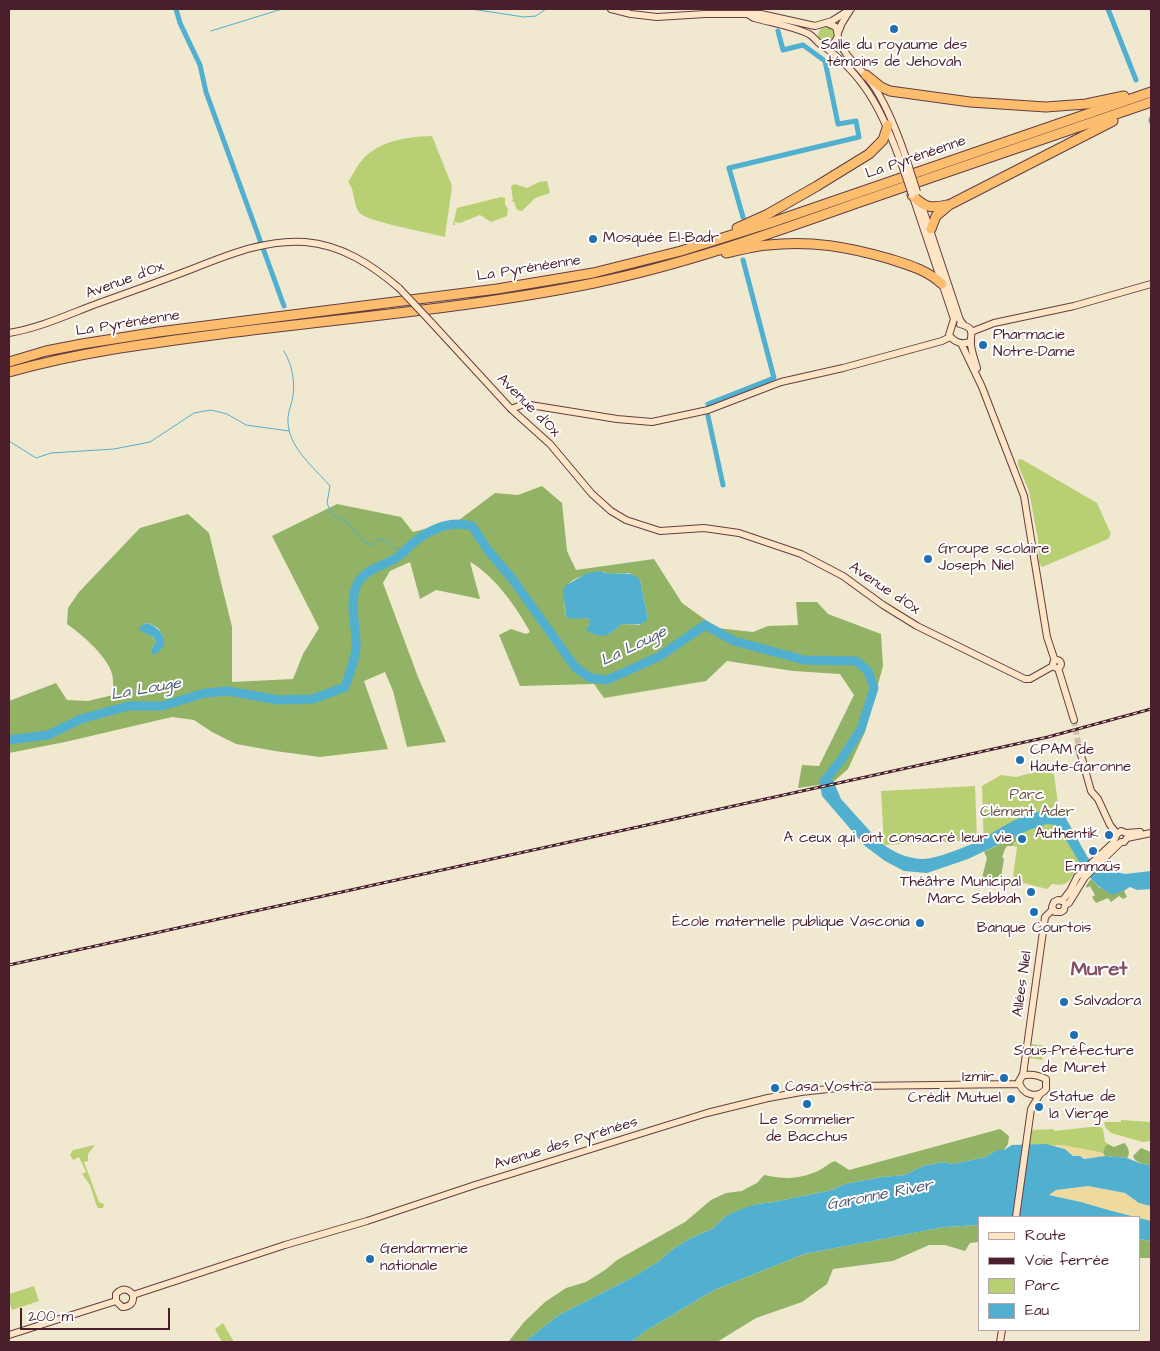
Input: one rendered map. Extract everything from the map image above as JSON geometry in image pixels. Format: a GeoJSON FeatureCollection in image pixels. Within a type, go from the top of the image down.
{"type":"FeatureCollection","features":[{"type":"Feature","properties":{"kind":"highway"},"geometry":{"type":"LineString","coordinates":[[866,75],[881,87],[890,91],[970,102],[1027,107],[1060,107],[1086,104],[1151,88]]}},
{"type":"Feature","properties":{"kind":"highway","name":"La Pyrénéenne"},"geometry":{"type":"LineString","coordinates":[[9,362],[82,344],[158,332],[457,295],[551,281],[640,262],[779,220],[1151,92]]}},
{"type":"Feature","properties":{"kind":"highway"},"geometry":{"type":"LineString","coordinates":[[931,229],[936,216],[949,205],[1099,127],[1141,110],[1149,103]]}},
{"type":"Feature","properties":{"kind":"highway","name":"La Pyrénéenne"},"geometry":{"type":"LineString","coordinates":[[9,372],[48,361],[119,348],[451,305],[553,290],[642,272],[708,253],[1149,103]]}},
{"type":"Feature","properties":{"kind":"highway"},"geometry":{"type":"LineString","coordinates":[[681,251],[683,246],[742,226],[817,186],[875,149],[885,136],[888,125]]}},
{"type":"Feature","properties":{"kind":"highway"},"geometry":{"type":"LineString","coordinates":[[915,194],[921,204],[935,208],[949,205]]}},
{"type":"Feature","properties":{"kind":"highway"},"geometry":{"type":"LineString","coordinates":[[708,253],[722,254],[766,245],[783,244],[838,246],[855,249],[920,269],[942,284]]}},
{"type":"Feature","properties":{"kind":"main road"},"geometry":{"type":"LineString","coordinates":[[611,9],[657,17],[705,14],[761,14],[810,25],[827,23],[837,19],[851,9]]}},
{"type":"Feature","properties":{"kind":"main road"},"geometry":{"type":"LineString","coordinates":[[825,46],[832,45],[851,9]]}},
{"type":"Feature","properties":{"kind":"main road"},"geometry":{"type":"LineString","coordinates":[[749,15],[807,33],[825,46],[855,75],[877,105],[888,125],[906,168]]}},
{"type":"Feature","properties":{"kind":"main road"},"geometry":{"type":"LineString","coordinates":[[827,23],[833,25],[841,48],[866,75],[892,118],[954,318],[953,325],[949,331],[950,337],[961,344],[982,387],[1024,496],[1046,637],[1074,720]]}},
{"type":"Feature","properties":{"kind":"main road"},"geometry":{"type":"LineString","coordinates":[[816,39],[816,30],[820,25]]}},
{"type":"Feature","properties":{"kind":"main road"},"geometry":{"type":"LineString","coordinates":[[921,204],[931,229],[960,320],[971,332],[971,341],[982,387]]}},
{"type":"Feature","properties":{"kind":"main road","name":"Avenue d'Ox"},"geometry":{"type":"LineString","coordinates":[[9,333],[54,321],[230,254],[262,246],[306,242],[329,246],[359,258],[379,271],[399,288],[511,408],[550,444],[592,494],[611,511],[626,520],[660,531],[704,528],[739,533],[801,554],[843,576],[883,605],[917,626],[1022,678],[1029,679],[1055,665]]}},
{"type":"Feature","properties":{"kind":"main road"},"geometry":{"type":"LineString","coordinates":[[971,332],[994,323],[1067,307],[1151,284]]}},
{"type":"Feature","properties":{"kind":"main road"},"geometry":{"type":"LineString","coordinates":[[953,325],[963,324]]}},
{"type":"Feature","properties":{"kind":"main road"},"geometry":{"type":"LineString","coordinates":[[511,408],[524,404],[617,419],[652,422],[708,410],[781,382],[843,368],[942,341],[950,337]]}},
{"type":"Feature","properties":{"kind":"main road"},"geometry":{"type":"LineString","coordinates":[[961,344],[971,341]]}},
{"type":"Feature","properties":{"kind":"main road"},"geometry":{"type":"LineString","coordinates":[[1079,748],[1091,790],[1098,799],[1118,838]]}},
{"type":"Feature","properties":{"kind":"main road"},"geometry":{"type":"LineString","coordinates":[[1118,838],[1121,831],[1126,836],[1151,832]]}},
{"type":"Feature","properties":{"kind":"main road","name":"Allées Niel"},"geometry":{"type":"LineString","coordinates":[[1026,1075],[1024,1066],[1045,917],[1053,909],[1057,912],[1064,910],[1064,903],[1069,902],[1084,874],[1105,854],[1118,838]]}},
{"type":"Feature","properties":{"kind":"main road"},"geometry":{"type":"LineString","coordinates":[[1016,1216],[1031,1109],[1040,1094],[1046,1089],[1046,1080],[1040,1076],[1026,1075],[1020,1079],[1019,1084],[1026,1092],[1031,1109]]}},
{"type":"Feature","properties":{"kind":"main road","name":"Avenue des Pyrénées"},"geometry":{"type":"LineString","coordinates":[[133,1295],[615,1141],[706,1113],[768,1098],[855,1086],[1019,1084]]}},
{"type":"Feature","properties":{"kind":"main road"},"geometry":{"type":"LineString","coordinates":[[1026,1092],[1040,1094]]}},
{"type":"Feature","properties":{"kind":"main road"},"geometry":{"type":"LineString","coordinates":[[126,1289],[133,1295],[131,1305],[126,1307],[118,1305],[116,1301],[116,1294],[120,1290],[126,1289]]}},
{"type":"Feature","properties":{"kind":"main road"},"geometry":{"type":"LineString","coordinates":[[9,1335],[116,1301]]}},
{"type":"Feature","properties":{"kind":"green space"},"geometry":{"type":"Polygon","coordinates":[[[826,27],[832,29],[834,35],[832,41],[826,43],[820,41],[818,35],[820,29],[826,27]]]}},
{"type":"Feature","properties":{"kind":"green space"},"geometry":{"type":"Polygon","coordinates":[[[432,136],[452,186],[445,237],[388,224],[361,214],[356,207],[348,182],[363,159],[378,148],[395,141],[413,137],[432,136]]]}},
{"type":"Feature","properties":{"kind":"green space"},"geometry":{"type":"Polygon","coordinates":[[[547,181],[550,193],[535,198],[522,211],[517,210],[514,202],[511,201],[513,200],[511,186],[515,184],[527,188],[539,182],[547,181]]]}},
{"type":"Feature","properties":{"kind":"green space"},"geometry":{"type":"Polygon","coordinates":[[[501,197],[505,198],[505,204],[508,209],[507,216],[491,222],[480,215],[460,223],[455,222],[455,225],[453,225],[457,208],[501,197]]]}},
{"type":"Feature","properties":{"kind":"green space"},"geometry":{"type":"Polygon","coordinates":[[[1018,459],[1023,460],[1097,503],[1111,534],[1108,539],[1042,567],[1039,563],[1038,540],[1029,491],[1018,465],[1018,459]]]}},
{"type":"Feature","properties":{"kind":"green space"},"geometry":{"type":"Polygon","coordinates":[[[542,486],[562,503],[567,551],[576,570],[654,559],[682,603],[717,628],[753,632],[768,626],[798,625],[796,602],[817,602],[828,614],[881,634],[883,666],[865,732],[848,769],[832,783],[798,788],[802,765],[819,766],[854,695],[840,674],[793,671],[727,661],[706,681],[604,698],[594,684],[520,686],[499,635],[511,629],[526,634],[530,632],[519,613],[496,583],[470,562],[480,599],[436,590],[420,599],[410,562],[390,571],[383,583],[418,677],[446,742],[407,747],[393,691],[385,672],[364,681],[388,749],[320,757],[275,751],[236,744],[194,720],[172,717],[9,753],[9,701],[56,683],[67,700],[88,701],[113,695],[113,677],[108,665],[92,645],[67,624],[68,608],[79,592],[140,528],[188,514],[209,533],[232,627],[232,682],[293,679],[303,654],[319,628],[272,536],[337,504],[401,517],[413,532],[459,520],[495,493],[518,495],[542,486]],[[600,571],[581,576],[569,583],[564,595],[566,616],[590,620],[592,633],[604,635],[623,624],[639,625],[648,619],[640,580],[629,573],[610,574],[600,571]],[[148,623],[144,624],[156,642],[151,650],[164,637],[158,628],[148,623]]]}},
{"type":"Feature","properties":{"kind":"green space","name":"Parc Clément Ader"},"geometry":{"type":"Polygon","coordinates":[[[1042,770],[1054,774],[1062,833],[1081,864],[1067,883],[1052,884],[1047,889],[1023,883],[1020,879],[1013,876],[1017,847],[1013,846],[1016,842],[1011,839],[984,852],[982,786],[1001,775],[1016,777],[1042,770]]]}},
{"type":"Feature","properties":{"kind":"green space"},"geometry":{"type":"Polygon","coordinates":[[[975,786],[977,840],[884,845],[881,791],[975,786]]]}},
{"type":"Feature","properties":{"kind":"green space"},"geometry":{"type":"Polygon","coordinates":[[[1021,834],[1022,838],[1014,843],[1013,846],[1007,846],[1005,849],[1002,857],[1004,859],[1001,877],[998,876],[996,886],[982,878],[987,858],[984,852],[1021,834]]]}},
{"type":"Feature","properties":{"kind":"green space"},"geometry":{"type":"Polygon","coordinates":[[[1091,879],[1100,888],[1122,890],[1128,888],[1124,891],[1127,897],[1123,899],[1119,896],[1111,902],[1108,898],[1096,903],[1092,897],[1095,895],[1090,886],[1087,888],[1086,886],[1091,879]]]}},
{"type":"Feature","properties":{"kind":"green space"},"geometry":{"type":"Polygon","coordinates":[[[1032,1044],[1045,1046],[1042,1060],[1030,1058],[1032,1044]]]}},
{"type":"Feature","properties":{"kind":"green space"},"geometry":{"type":"Polygon","coordinates":[[[1121,1120],[1151,1122],[1151,1141],[1143,1142],[1111,1133],[1105,1127],[1104,1122],[1121,1122],[1121,1120]]]}},
{"type":"Feature","properties":{"kind":"green space"},"geometry":{"type":"Polygon","coordinates":[[[1099,1126],[1103,1129],[1105,1142],[1108,1144],[1105,1146],[1103,1153],[1048,1145],[1029,1145],[1031,1130],[1053,1129],[1054,1131],[1099,1126]]]}},
{"type":"Feature","properties":{"kind":"green space"},"geometry":{"type":"Polygon","coordinates":[[[1000,1129],[1009,1136],[1008,1144],[1004,1150],[997,1150],[986,1157],[953,1164],[943,1162],[923,1166],[905,1175],[845,1184],[832,1190],[757,1204],[726,1216],[712,1229],[689,1239],[637,1275],[559,1315],[524,1342],[506,1342],[545,1302],[566,1288],[586,1282],[617,1260],[685,1222],[711,1200],[726,1193],[742,1191],[757,1183],[764,1175],[785,1178],[803,1176],[818,1171],[835,1161],[849,1170],[1000,1129]]]}},
{"type":"Feature","properties":{"kind":"green space"},"geometry":{"type":"Polygon","coordinates":[[[1124,1143],[1129,1154],[1127,1158],[1105,1156],[1103,1153],[1105,1146],[1108,1144],[1114,1147],[1124,1143]]]}},
{"type":"Feature","properties":{"kind":"green space"},"geometry":{"type":"Polygon","coordinates":[[[95,1145],[88,1154],[88,1161],[84,1162],[99,1202],[104,1204],[103,1208],[98,1208],[96,1204],[90,1185],[82,1174],[86,1172],[79,1157],[73,1160],[70,1155],[73,1150],[95,1145]]]}},
{"type":"Feature","properties":{"kind":"green space"},"geometry":{"type":"Polygon","coordinates":[[[1141,1148],[1151,1152],[1151,1165],[1142,1164],[1135,1160],[1133,1156],[1141,1148]]]}},
{"type":"Feature","properties":{"kind":"green space"},"geometry":{"type":"Polygon","coordinates":[[[978,1225],[978,1242],[970,1243],[965,1251],[945,1245],[929,1245],[893,1261],[833,1269],[827,1284],[802,1302],[756,1318],[717,1342],[631,1342],[647,1330],[714,1290],[804,1254],[944,1227],[978,1225]]]}},
{"type":"Feature","properties":{"kind":"green space"},"geometry":{"type":"Polygon","coordinates":[[[1140,1239],[1151,1241],[1151,1258],[1140,1258],[1140,1239]]]}},
{"type":"Feature","properties":{"kind":"green space"},"geometry":{"type":"Polygon","coordinates":[[[34,1286],[39,1301],[12,1310],[9,1294],[34,1286]]]}},
{"type":"Feature","properties":{"kind":"green space"},"geometry":{"type":"Polygon","coordinates":[[[223,1323],[234,1342],[222,1342],[215,1329],[223,1323]]]}},
{"type":"Feature","properties":{"kind":"sand"},"geometry":{"type":"Polygon","coordinates":[[[1054,1145],[1103,1153],[1105,1156],[1092,1158],[1073,1156],[1065,1149],[1054,1145]]]}},
{"type":"Feature","properties":{"kind":"sand"},"geometry":{"type":"Polygon","coordinates":[[[1088,1186],[1125,1193],[1139,1203],[1151,1206],[1151,1221],[1140,1218],[1140,1216],[1132,1216],[1049,1195],[1056,1190],[1088,1186]]]}},
{"type":"Feature","properties":{"kind":"water"},"geometry":{"type":"Polygon","coordinates":[[[601,571],[611,574],[636,576],[640,580],[648,619],[646,622],[623,624],[608,635],[600,636],[587,631],[586,628],[590,625],[590,620],[586,618],[570,619],[566,616],[563,592],[565,586],[587,573],[601,571]]]}},
{"type":"Feature","properties":{"kind":"water"},"geometry":{"type":"Polygon","coordinates":[[[147,623],[158,629],[164,638],[163,647],[153,655],[151,650],[156,642],[153,637],[139,630],[141,626],[147,623]]]}},
{"type":"Feature","properties":{"kind":"water"},"geometry":{"type":"Polygon","coordinates":[[[819,778],[833,780],[841,799],[878,840],[893,851],[905,856],[923,859],[943,855],[978,841],[1019,818],[1029,814],[1051,811],[1063,813],[1088,858],[1106,865],[1111,871],[1125,874],[1151,871],[1151,889],[1137,890],[1130,887],[1114,895],[1104,890],[1087,874],[1055,825],[1047,824],[1029,830],[968,859],[927,873],[904,871],[885,861],[865,846],[822,796],[819,778]]]}},
{"type":"Feature","properties":{"kind":"water","name":"Garonne River"},"geometry":{"type":"Polygon","coordinates":[[[1046,1144],[1065,1149],[1073,1156],[1080,1156],[1084,1159],[1105,1156],[1127,1158],[1142,1164],[1151,1165],[1151,1206],[1139,1203],[1125,1193],[1088,1186],[1056,1190],[1049,1195],[1131,1216],[978,1216],[978,1225],[944,1227],[804,1254],[714,1290],[647,1330],[631,1342],[524,1342],[559,1315],[637,1275],[659,1261],[673,1249],[689,1239],[712,1229],[726,1216],[744,1208],[832,1190],[845,1184],[905,1175],[923,1166],[943,1162],[953,1164],[986,1157],[997,1150],[1004,1150],[1012,1145],[1046,1144]]]}},
{"type":"Feature","properties":{"kind":"water"},"geometry":{"type":"Polygon","coordinates":[[[1140,1218],[1151,1221],[1151,1241],[1140,1239],[1140,1218]]]}},
{"type":"Feature","properties":{"kind":"waterway"},"geometry":{"type":"LineString","coordinates":[[176,9],[180,23],[200,65],[206,92],[284,306]]}},
{"type":"Feature","properties":{"kind":"waterway"},"geometry":{"type":"LineString","coordinates":[[211,31],[282,9]]}},
{"type":"Feature","properties":{"kind":"waterway"},"geometry":{"type":"LineString","coordinates":[[471,9],[524,17],[536,16],[546,9]]}},
{"type":"Feature","properties":{"kind":"waterway"},"geometry":{"type":"LineString","coordinates":[[1108,9],[1136,80]]}},
{"type":"Feature","properties":{"kind":"waterway"},"geometry":{"type":"LineString","coordinates":[[743,217],[729,168],[859,137],[856,121],[838,124],[825,61],[803,45],[783,50],[778,31]]}},
{"type":"Feature","properties":{"kind":"waterway"},"geometry":{"type":"LineString","coordinates":[[708,404],[774,378],[743,260]]}},
{"type":"Feature","properties":{"kind":"waterway"},"geometry":{"type":"LineString","coordinates":[[284,351],[291,367],[294,384],[288,418],[290,434],[302,455],[330,486],[327,503],[332,515],[348,523],[364,542],[372,545],[380,538],[393,549],[407,548]]}},
{"type":"Feature","properties":{"kind":"waterway"},"geometry":{"type":"LineString","coordinates":[[9,441],[36,458],[51,453],[114,449],[150,442],[194,413],[211,410],[227,414],[246,425],[289,431]]}},
{"type":"Feature","properties":{"kind":"waterway"},"geometry":{"type":"LineString","coordinates":[[708,416],[723,485]]}},
{"type":"Feature","properties":{"kind":"waterway","name":"La Louge"},"geometry":{"type":"LineString","coordinates":[[9,740],[48,735],[81,719],[128,706],[162,706],[205,693],[228,691],[278,700],[313,699],[345,687],[356,649],[353,602],[355,589],[363,576],[401,555],[413,543],[433,530],[448,525],[464,524],[472,526],[575,667],[590,678],[607,680],[660,656],[705,625],[734,641],[804,660],[856,661],[868,671],[874,688],[861,729],[826,779],[829,790]]}},
{"type":"Feature","properties":{"kind":"tunnel"},"geometry":{"type":"LineString","coordinates":[[1074,720],[1079,748]]}},
{"type":"Feature","properties":{"kind":"railway"},"geometry":{"type":"LineString","coordinates":[[9,965],[1048,737],[1151,709]]}},
{"type":"Feature","properties":{"kind":"place","name":"Salle du royaume des témoins de Jehovah"},"geometry":{"type":"Point","coordinates":[894,29]}},
{"type":"Feature","properties":{"kind":"place","name":"Mosquée El-Badr"},"geometry":{"type":"Point","coordinates":[593,239]}},
{"type":"Feature","properties":{"kind":"place","name":"Pharmacie Notre-Dame"},"geometry":{"type":"Point","coordinates":[983,345]}},
{"type":"Feature","properties":{"kind":"place","name":"Groupe scolaire Joseph Niel"},"geometry":{"type":"Point","coordinates":[928,559]}},
{"type":"Feature","properties":{"kind":"place","name":"CPAM de Haute-Garonne"},"geometry":{"type":"Point","coordinates":[1020,760]}},
{"type":"Feature","properties":{"kind":"place","name":"Authentik"},"geometry":{"type":"Point","coordinates":[1109,835]}},
{"type":"Feature","properties":{"kind":"place","name":"A ceux qui ont consacré leur vie"},"geometry":{"type":"Point","coordinates":[1022,839]}},
{"type":"Feature","properties":{"kind":"place","name":"Emmaüs"},"geometry":{"type":"Point","coordinates":[1093,851]}},
{"type":"Feature","properties":{"kind":"place","name":"Théâtre Municipal Marc Sebbah"},"geometry":{"type":"Point","coordinates":[1031,892]}},
{"type":"Feature","properties":{"kind":"place","name":"Banque Courtois"},"geometry":{"type":"Point","coordinates":[1034,912]}},
{"type":"Feature","properties":{"kind":"place","name":"École maternelle publique Vasconia"},"geometry":{"type":"Point","coordinates":[920,923]}},
{"type":"Feature","properties":{"kind":"place","name":"Salvadora"},"geometry":{"type":"Point","coordinates":[1064,1002]}},
{"type":"Feature","properties":{"kind":"place","name":"Sous-Préfecture de Muret"},"geometry":{"type":"Point","coordinates":[1074,1035]}},
{"type":"Feature","properties":{"kind":"place","name":"Izmir"},"geometry":{"type":"Point","coordinates":[1004,1078]}},
{"type":"Feature","properties":{"kind":"place","name":"Casa Vostra"},"geometry":{"type":"Point","coordinates":[775,1088]}},
{"type":"Feature","properties":{"kind":"place","name":"Crédit Mutuel"},"geometry":{"type":"Point","coordinates":[1011,1099]}},
{"type":"Feature","properties":{"kind":"place","name":"Le Sommelier de Bacchus"},"geometry":{"type":"Point","coordinates":[807,1104]}},
{"type":"Feature","properties":{"kind":"place","name":"Statue de la Vierge"},"geometry":{"type":"Point","coordinates":[1039,1107]}},
{"type":"Feature","properties":{"kind":"place","name":"Gendarmerie nationale"},"geometry":{"type":"Point","coordinates":[370,1259]}},
{"type":"Feature","properties":{"kind":"district","name":"Muret"},"geometry":{"type":"Point","coordinates":[1099,971]}}]}
